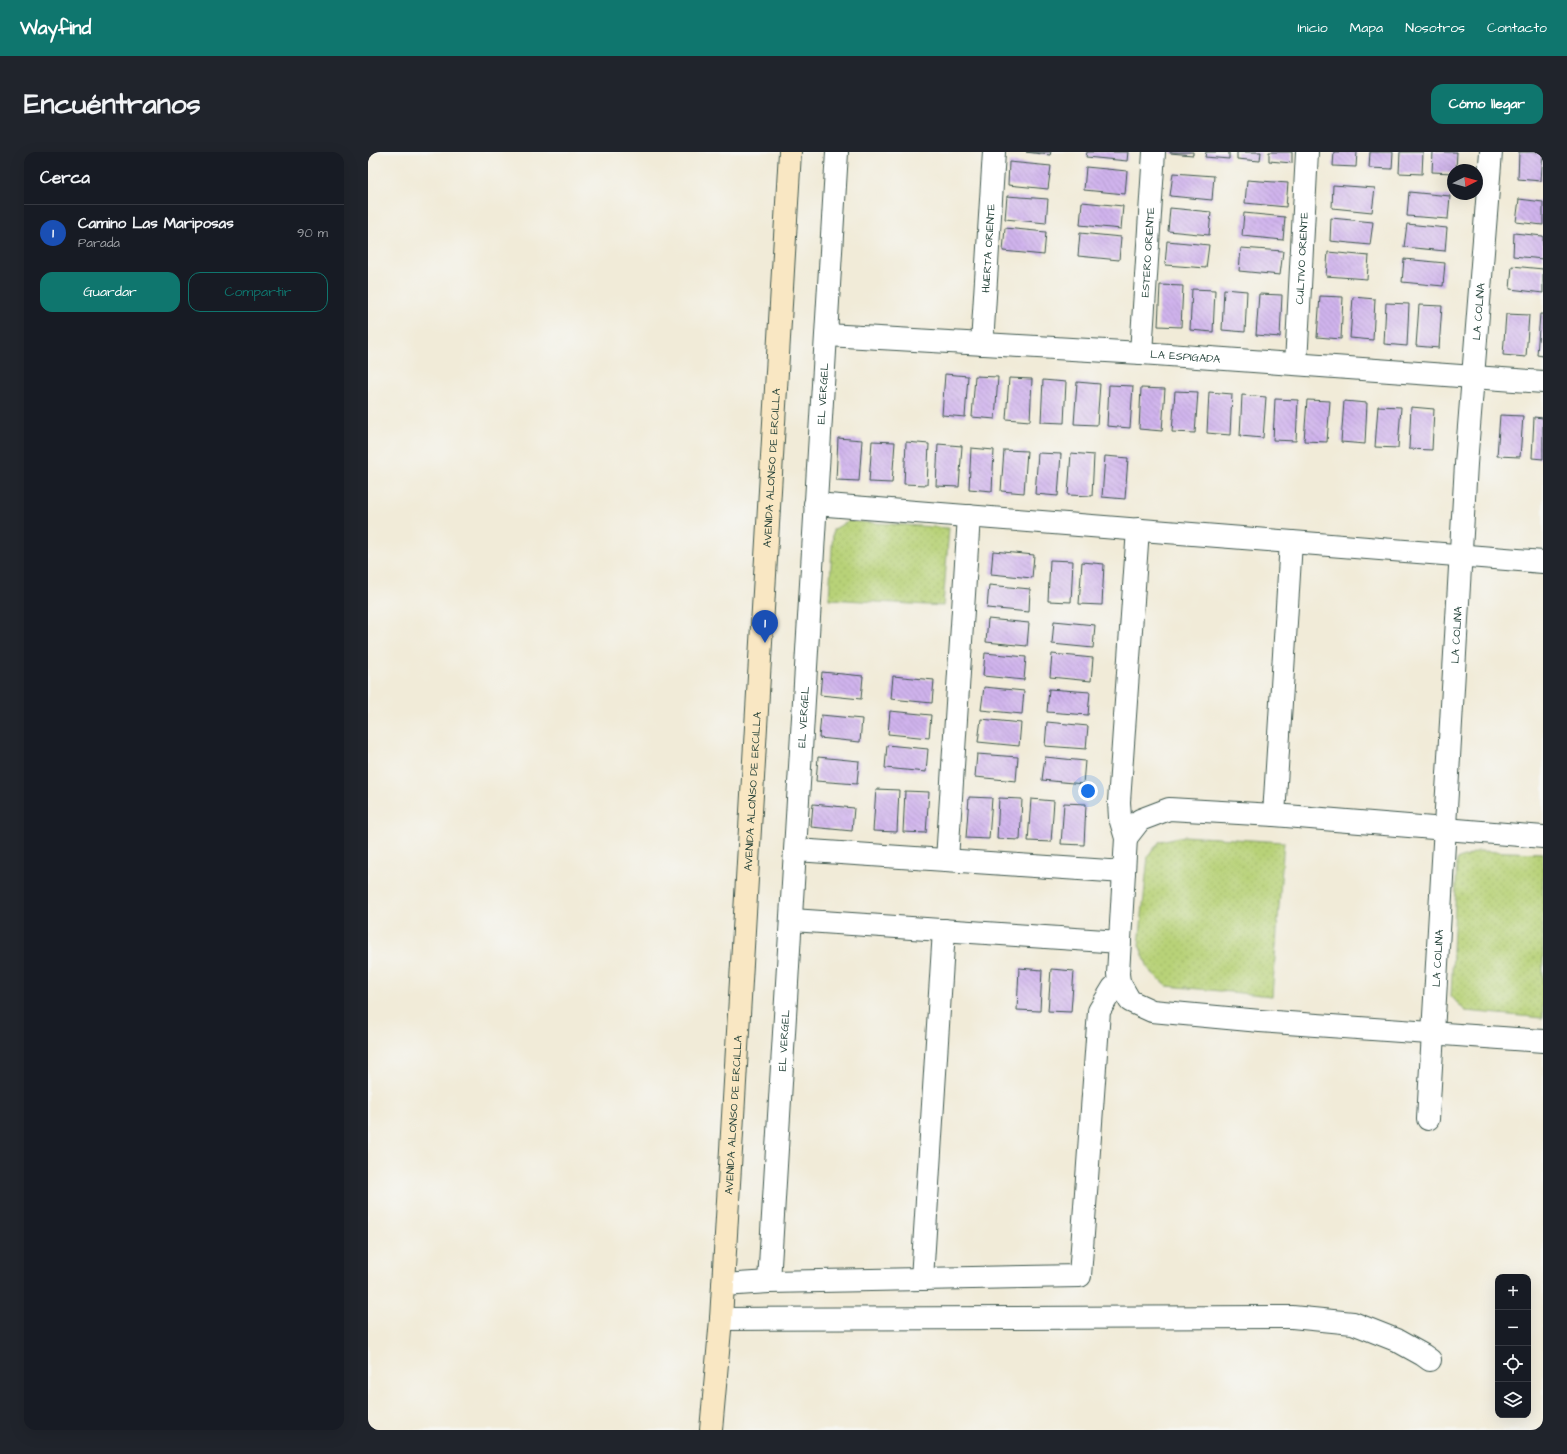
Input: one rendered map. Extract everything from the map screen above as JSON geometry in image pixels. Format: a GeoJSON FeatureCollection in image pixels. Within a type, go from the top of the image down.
{"type":"FeatureCollection","features":[{"type":"Feature","properties":{"kind":"main road","name":"AVENIDA ALONSO DE ERCILLA"},"geometry":{"type":"LineString","coordinates":[[712,1430],[721,1319],[790,152]]}},
{"type":"Feature","properties":{"kind":"street","name":"EL VERGEL"},"geometry":{"type":"LineString","coordinates":[[769,1282],[792,920],[815,504],[827,335],[837,152]]}},
{"type":"Feature","properties":{"kind":"street","name":"HUERTA ORIENTE"},"geometry":{"type":"LineString","coordinates":[[982,344],[994,152]]}},
{"type":"Feature","properties":{"kind":"street","name":"ESTERO ORIENTE"},"geometry":{"type":"LineString","coordinates":[[1141,353],[1154,152]]}},
{"type":"Feature","properties":{"kind":"street","name":"CULTIVO ORIENTE"},"geometry":{"type":"LineString","coordinates":[[1296,364],[1307,152]]}},
{"type":"Feature","properties":{"kind":"street","name":"LA COLINA"},"geometry":{"type":"LineString","coordinates":[[1428,1119],[1461,555],[1473,377],[1491,152]]}},
{"type":"Feature","properties":{"kind":"street","name":"LA ESPIGADA"},"geometry":{"type":"LineString","coordinates":[[827,335],[1141,353],[1543,382]]}},
{"type":"Feature","properties":{"kind":"street"},"geometry":{"type":"LineString","coordinates":[[815,504],[1543,562]]}},
{"type":"Feature","properties":{"kind":"street"},"geometry":{"type":"LineString","coordinates":[[947,860],[969,516]]}},
{"type":"Feature","properties":{"kind":"street"},"geometry":{"type":"LineString","coordinates":[[1138,529],[1119,802],[1120,818],[1126,838],[1118,974],[1119,982],[1130,1001],[1152,1011],[1543,1041]]}},
{"type":"Feature","properties":{"kind":"street"},"geometry":{"type":"LineString","coordinates":[[1274,815],[1291,542]]}},
{"type":"Feature","properties":{"kind":"street"},"geometry":{"type":"LineString","coordinates":[[1126,838],[1140,820],[1169,809],[1274,815],[1543,837]]}},
{"type":"Feature","properties":{"kind":"street"},"geometry":{"type":"LineString","coordinates":[[796,850],[1124,872]]}},
{"type":"Feature","properties":{"kind":"street"},"geometry":{"type":"LineString","coordinates":[[792,920],[1120,942]]}},
{"type":"Feature","properties":{"kind":"street"},"geometry":{"type":"LineString","coordinates":[[922,1279],[944,930]]}},
{"type":"Feature","properties":{"kind":"street"},"geometry":{"type":"LineString","coordinates":[[723,1284],[1080,1276],[1099,1011],[1119,982]]}},
{"type":"Feature","properties":{"kind":"street"},"geometry":{"type":"LineString","coordinates":[[721,1319],[1292,1317],[1353,1323],[1396,1340],[1430,1360]]}},
{"type":"Feature","properties":{"kind":"green space"},"geometry":{"type":"Polygon","coordinates":[[[848,521],[949,528],[943,606],[829,599],[833,530],[848,521]]]}},
{"type":"Feature","properties":{"kind":"green space"},"geometry":{"type":"Polygon","coordinates":[[[1184,836],[1284,842],[1272,996],[1167,986],[1149,970],[1139,945],[1148,856],[1160,841],[1184,836]]]}},
{"type":"Feature","properties":{"kind":"green space"},"geometry":{"type":"Polygon","coordinates":[[[1478,851],[1543,853],[1543,1018],[1465,1011],[1451,996],[1457,860],[1478,851]]]}},
{"type":"Feature","properties":{"kind":"building"},"geometry":{"type":"Polygon","coordinates":[[[1026,152],[1051,152],[1050,155],[1026,152]]]}},
{"type":"Feature","properties":{"kind":"building"},"geometry":{"type":"Polygon","coordinates":[[[1087,152],[1128,152],[1127,161],[1086,157],[1087,152]]]}},
{"type":"Feature","properties":{"kind":"building"},"geometry":{"type":"Polygon","coordinates":[[[1193,152],[1193,155],[1170,153],[1193,152]]]}},
{"type":"Feature","properties":{"kind":"building"},"geometry":{"type":"Polygon","coordinates":[[[1206,152],[1229,152],[1229,159],[1205,157],[1206,152]]]}},
{"type":"Feature","properties":{"kind":"building"},"geometry":{"type":"Polygon","coordinates":[[[1237,152],[1261,152],[1260,161],[1237,159],[1237,152]]]}},
{"type":"Feature","properties":{"kind":"building"},"geometry":{"type":"Polygon","coordinates":[[[1269,152],[1292,152],[1292,163],[1269,161],[1269,152]]]}},
{"type":"Feature","properties":{"kind":"building"},"geometry":{"type":"Polygon","coordinates":[[[1334,152],[1357,152],[1356,167],[1333,166],[1334,152]]]}},
{"type":"Feature","properties":{"kind":"building"},"geometry":{"type":"Polygon","coordinates":[[[1370,152],[1393,152],[1392,169],[1369,168],[1370,152]]]}},
{"type":"Feature","properties":{"kind":"building"},"geometry":{"type":"Polygon","coordinates":[[[1400,152],[1423,152],[1422,174],[1399,173],[1400,152]]]}},
{"type":"Feature","properties":{"kind":"building"},"geometry":{"type":"Polygon","coordinates":[[[1433,152],[1457,152],[1456,164],[1447,164],[1447,173],[1432,172],[1433,152]]]}},
{"type":"Feature","properties":{"kind":"building"},"geometry":{"type":"Polygon","coordinates":[[[1519,152],[1543,152],[1541,181],[1518,179],[1519,152]]]}},
{"type":"Feature","properties":{"kind":"building"},"geometry":{"type":"Polygon","coordinates":[[[1009,162],[1051,166],[1048,189],[1008,185],[1009,162]]]}},
{"type":"Feature","properties":{"kind":"building"},"geometry":{"type":"Polygon","coordinates":[[[1086,167],[1127,171],[1125,194],[1084,190],[1086,167]]]}},
{"type":"Feature","properties":{"kind":"building"},"geometry":{"type":"Polygon","coordinates":[[[1173,173],[1214,176],[1212,200],[1170,196],[1173,173]]]}},
{"type":"Feature","properties":{"kind":"building"},"geometry":{"type":"Polygon","coordinates":[[[1247,180],[1288,183],[1286,207],[1245,203],[1247,180]]]}},
{"type":"Feature","properties":{"kind":"building"},"geometry":{"type":"Polygon","coordinates":[[[1333,185],[1375,188],[1372,212],[1332,208],[1333,185]]]}},
{"type":"Feature","properties":{"kind":"building"},"geometry":{"type":"Polygon","coordinates":[[[1409,192],[1447,196],[1447,200],[1450,200],[1448,219],[1407,216],[1409,192]]]}},
{"type":"Feature","properties":{"kind":"building"},"geometry":{"type":"Polygon","coordinates":[[[1007,196],[1048,199],[1046,223],[1005,219],[1007,196]]]}},
{"type":"Feature","properties":{"kind":"building"},"geometry":{"type":"Polygon","coordinates":[[[1519,199],[1543,202],[1543,225],[1516,222],[1519,199]]]}},
{"type":"Feature","properties":{"kind":"building"},"geometry":{"type":"Polygon","coordinates":[[[1082,202],[1123,206],[1121,229],[1080,225],[1082,202]]]}},
{"type":"Feature","properties":{"kind":"building"},"geometry":{"type":"Polygon","coordinates":[[[1170,208],[1211,212],[1209,235],[1168,231],[1170,208]]]}},
{"type":"Feature","properties":{"kind":"building"},"geometry":{"type":"Polygon","coordinates":[[[1244,213],[1285,217],[1283,240],[1242,236],[1244,213]]]}},
{"type":"Feature","properties":{"kind":"building"},"geometry":{"type":"Polygon","coordinates":[[[1331,218],[1373,222],[1370,245],[1330,241],[1331,218]]]}},
{"type":"Feature","properties":{"kind":"building"},"geometry":{"type":"Polygon","coordinates":[[[1407,224],[1447,228],[1445,251],[1404,247],[1407,224]]]}},
{"type":"Feature","properties":{"kind":"building"},"geometry":{"type":"Polygon","coordinates":[[[1005,228],[1046,232],[1044,255],[1003,251],[1005,228]]]}},
{"type":"Feature","properties":{"kind":"building"},"geometry":{"type":"Polygon","coordinates":[[[1080,233],[1121,237],[1119,260],[1078,256],[1080,233]]]}},
{"type":"Feature","properties":{"kind":"building"},"geometry":{"type":"Polygon","coordinates":[[[1514,233],[1543,236],[1543,259],[1513,256],[1514,233]]]}},
{"type":"Feature","properties":{"kind":"building"},"geometry":{"type":"Polygon","coordinates":[[[1167,241],[1209,245],[1206,268],[1165,265],[1167,241]]]}},
{"type":"Feature","properties":{"kind":"building"},"geometry":{"type":"Polygon","coordinates":[[[1241,248],[1283,251],[1280,275],[1239,271],[1241,248]]]}},
{"type":"Feature","properties":{"kind":"building"},"geometry":{"type":"Polygon","coordinates":[[[1328,252],[1369,256],[1367,279],[1326,276],[1328,252]]]}},
{"type":"Feature","properties":{"kind":"building"},"geometry":{"type":"Polygon","coordinates":[[[1404,259],[1445,263],[1443,286],[1402,282],[1404,259]]]}},
{"type":"Feature","properties":{"kind":"building"},"geometry":{"type":"Polygon","coordinates":[[[1512,266],[1543,269],[1543,293],[1510,289],[1512,266]]]}},
{"type":"Feature","properties":{"kind":"building"},"geometry":{"type":"Polygon","coordinates":[[[1160,285],[1183,286],[1181,327],[1158,326],[1160,285]]]}},
{"type":"Feature","properties":{"kind":"building"},"geometry":{"type":"Polygon","coordinates":[[[1192,289],[1215,290],[1213,332],[1190,330],[1192,289]]]}},
{"type":"Feature","properties":{"kind":"building"},"geometry":{"type":"Polygon","coordinates":[[[1224,289],[1247,291],[1245,332],[1222,330],[1224,289]]]}},
{"type":"Feature","properties":{"kind":"building"},"geometry":{"type":"Polygon","coordinates":[[[1259,294],[1282,295],[1280,337],[1256,335],[1259,294]]]}},
{"type":"Feature","properties":{"kind":"building"},"geometry":{"type":"Polygon","coordinates":[[[1320,296],[1343,297],[1341,339],[1317,337],[1320,296]]]}},
{"type":"Feature","properties":{"kind":"building"},"geometry":{"type":"Polygon","coordinates":[[[1353,297],[1375,299],[1373,340],[1350,338],[1353,297]]]}},
{"type":"Feature","properties":{"kind":"building"},"geometry":{"type":"Polygon","coordinates":[[[1386,303],[1409,304],[1407,346],[1384,344],[1386,303]]]}},
{"type":"Feature","properties":{"kind":"building"},"geometry":{"type":"Polygon","coordinates":[[[1419,305],[1442,306],[1439,348],[1416,346],[1419,305]]]}},
{"type":"Feature","properties":{"kind":"building"},"geometry":{"type":"Polygon","coordinates":[[[1506,314],[1529,315],[1526,357],[1503,355],[1506,314]]]}},
{"type":"Feature","properties":{"kind":"building"},"geometry":{"type":"Polygon","coordinates":[[[1540,314],[1543,314],[1543,356],[1537,355],[1540,314]]]}},
{"type":"Feature","properties":{"kind":"building"},"geometry":{"type":"Polygon","coordinates":[[[945,374],[968,376],[965,417],[942,415],[945,374]]]}},
{"type":"Feature","properties":{"kind":"building"},"geometry":{"type":"Polygon","coordinates":[[[975,376],[998,377],[995,419],[972,417],[975,376]]]}},
{"type":"Feature","properties":{"kind":"building"},"geometry":{"type":"Polygon","coordinates":[[[1009,378],[1032,379],[1030,421],[1006,419],[1009,378]]]}},
{"type":"Feature","properties":{"kind":"building"},"geometry":{"type":"Polygon","coordinates":[[[1043,380],[1066,382],[1064,423],[1041,422],[1043,380]]]}},
{"type":"Feature","properties":{"kind":"building"},"geometry":{"type":"Polygon","coordinates":[[[1077,382],[1100,384],[1097,425],[1074,424],[1077,382]]]}},
{"type":"Feature","properties":{"kind":"building"},"geometry":{"type":"Polygon","coordinates":[[[1109,385],[1133,386],[1130,428],[1107,426],[1109,385]]]}},
{"type":"Feature","properties":{"kind":"building"},"geometry":{"type":"Polygon","coordinates":[[[1141,388],[1165,389],[1162,431],[1139,429],[1141,388]]]}},
{"type":"Feature","properties":{"kind":"building"},"geometry":{"type":"Polygon","coordinates":[[[1175,391],[1198,392],[1195,433],[1172,432],[1175,391]]]}},
{"type":"Feature","properties":{"kind":"building"},"geometry":{"type":"Polygon","coordinates":[[[1209,392],[1232,394],[1230,435],[1207,433],[1209,392]]]}},
{"type":"Feature","properties":{"kind":"building"},"geometry":{"type":"Polygon","coordinates":[[[1242,395],[1266,397],[1263,438],[1240,436],[1242,395]]]}},
{"type":"Feature","properties":{"kind":"building"},"geometry":{"type":"Polygon","coordinates":[[[1275,399],[1298,400],[1296,441],[1273,440],[1275,399]]]}},
{"type":"Feature","properties":{"kind":"building"},"geometry":{"type":"Polygon","coordinates":[[[1307,400],[1330,401],[1327,442],[1304,441],[1307,400]]]}},
{"type":"Feature","properties":{"kind":"building"},"geometry":{"type":"Polygon","coordinates":[[[1344,401],[1367,403],[1365,444],[1341,442],[1344,401]]]}},
{"type":"Feature","properties":{"kind":"building"},"geometry":{"type":"Polygon","coordinates":[[[1378,406],[1401,407],[1398,448],[1375,447],[1378,406]]]}},
{"type":"Feature","properties":{"kind":"building"},"geometry":{"type":"Polygon","coordinates":[[[1411,407],[1434,409],[1432,450],[1409,449],[1411,407]]]}},
{"type":"Feature","properties":{"kind":"building"},"geometry":{"type":"Polygon","coordinates":[[[1500,415],[1523,416],[1520,457],[1497,456],[1500,415]]]}},
{"type":"Feature","properties":{"kind":"building"},"geometry":{"type":"Polygon","coordinates":[[[1534,417],[1543,418],[1543,459],[1532,458],[1534,417]]]}},
{"type":"Feature","properties":{"kind":"building"},"geometry":{"type":"Polygon","coordinates":[[[838,438],[862,440],[859,481],[836,480],[838,438]]]}},
{"type":"Feature","properties":{"kind":"building"},"geometry":{"type":"Polygon","coordinates":[[[872,441],[895,442],[892,483],[869,482],[872,441]]]}},
{"type":"Feature","properties":{"kind":"building"},"geometry":{"type":"Polygon","coordinates":[[[906,442],[929,444],[927,485],[904,484],[906,442]]]}},
{"type":"Feature","properties":{"kind":"building"},"geometry":{"type":"Polygon","coordinates":[[[938,444],[962,446],[959,487],[936,486],[938,444]]]}},
{"type":"Feature","properties":{"kind":"building"},"geometry":{"type":"Polygon","coordinates":[[[971,448],[994,450],[992,491],[969,489],[971,448]]]}},
{"type":"Feature","properties":{"kind":"building"},"geometry":{"type":"Polygon","coordinates":[[[1004,450],[1027,451],[1024,493],[1001,491],[1004,450]]]}},
{"type":"Feature","properties":{"kind":"building"},"geometry":{"type":"Polygon","coordinates":[[[1038,453],[1061,454],[1058,496],[1035,494],[1038,453]]]}},
{"type":"Feature","properties":{"kind":"building"},"geometry":{"type":"Polygon","coordinates":[[[1071,453],[1094,455],[1092,496],[1068,495],[1071,453]]]}},
{"type":"Feature","properties":{"kind":"building"},"geometry":{"type":"Polygon","coordinates":[[[1105,456],[1128,458],[1125,499],[1102,497],[1105,456]]]}},
{"type":"Feature","properties":{"kind":"building"},"geometry":{"type":"Polygon","coordinates":[[[993,551],[1034,555],[1032,578],[991,574],[993,551]]]}},
{"type":"Feature","properties":{"kind":"building"},"geometry":{"type":"Polygon","coordinates":[[[1050,560],[1073,561],[1071,602],[1048,601],[1050,560]]]}},
{"type":"Feature","properties":{"kind":"building"},"geometry":{"type":"Polygon","coordinates":[[[1082,562],[1104,564],[1102,605],[1079,604],[1082,562]]]}},
{"type":"Feature","properties":{"kind":"building"},"geometry":{"type":"Polygon","coordinates":[[[989,585],[1030,589],[1029,612],[987,608],[989,585]]]}},
{"type":"Feature","properties":{"kind":"building"},"geometry":{"type":"Polygon","coordinates":[[[988,619],[1029,623],[1027,646],[986,642],[988,619]]]}},
{"type":"Feature","properties":{"kind":"building"},"geometry":{"type":"Polygon","coordinates":[[[1054,621],[1095,625],[1093,648],[1052,644],[1054,621]]]}},
{"type":"Feature","properties":{"kind":"building"},"geometry":{"type":"Polygon","coordinates":[[[985,653],[1026,657],[1024,680],[983,676],[985,653]]]}},
{"type":"Feature","properties":{"kind":"building"},"geometry":{"type":"Polygon","coordinates":[[[1052,654],[1093,658],[1091,681],[1050,677],[1052,654]]]}},
{"type":"Feature","properties":{"kind":"building"},"geometry":{"type":"Polygon","coordinates":[[[822,672],[863,676],[861,699],[820,695],[822,672]]]}},
{"type":"Feature","properties":{"kind":"building"},"geometry":{"type":"Polygon","coordinates":[[[893,676],[934,680],[932,703],[891,699],[893,676]]]}},
{"type":"Feature","properties":{"kind":"building"},"geometry":{"type":"Polygon","coordinates":[[[984,687],[1024,691],[1022,714],[981,710],[984,687]]]}},
{"type":"Feature","properties":{"kind":"building"},"geometry":{"type":"Polygon","coordinates":[[[1049,689],[1090,692],[1088,715],[1047,712],[1049,689]]]}},
{"type":"Feature","properties":{"kind":"building"},"geometry":{"type":"Polygon","coordinates":[[[890,711],[931,715],[929,738],[888,734],[890,711]]]}},
{"type":"Feature","properties":{"kind":"building"},"geometry":{"type":"Polygon","coordinates":[[[821,715],[862,719],[860,742],[819,738],[821,715]]]}},
{"type":"Feature","properties":{"kind":"building"},"geometry":{"type":"Polygon","coordinates":[[[981,719],[1021,723],[1019,746],[978,742],[981,719]]]}},
{"type":"Feature","properties":{"kind":"building"},"geometry":{"type":"Polygon","coordinates":[[[1047,722],[1088,726],[1086,749],[1045,746],[1047,722]]]}},
{"type":"Feature","properties":{"kind":"building"},"geometry":{"type":"Polygon","coordinates":[[[887,745],[928,749],[926,772],[885,768],[887,745]]]}},
{"type":"Feature","properties":{"kind":"building"},"geometry":{"type":"Polygon","coordinates":[[[977,754],[1018,757],[1016,781],[975,777],[977,754]]]}},
{"type":"Feature","properties":{"kind":"building"},"geometry":{"type":"Polygon","coordinates":[[[818,757],[859,761],[857,784],[816,781],[818,757]]]}},
{"type":"Feature","properties":{"kind":"building"},"geometry":{"type":"Polygon","coordinates":[[[1045,757],[1085,761],[1083,784],[1042,780],[1045,757]]]}},
{"type":"Feature","properties":{"kind":"building"},"geometry":{"type":"Polygon","coordinates":[[[876,789],[899,790],[897,832],[873,831],[876,789]]]}},
{"type":"Feature","properties":{"kind":"building"},"geometry":{"type":"Polygon","coordinates":[[[905,791],[929,792],[926,833],[903,832],[905,791]]]}},
{"type":"Feature","properties":{"kind":"building"},"geometry":{"type":"Polygon","coordinates":[[[969,797],[992,798],[989,839],[966,838],[969,797]]]}},
{"type":"Feature","properties":{"kind":"building"},"geometry":{"type":"Polygon","coordinates":[[[999,798],[1022,799],[1020,840],[997,839],[999,798]]]}},
{"type":"Feature","properties":{"kind":"building"},"geometry":{"type":"Polygon","coordinates":[[[1031,799],[1054,801],[1051,842],[1028,841],[1031,799]]]}},
{"type":"Feature","properties":{"kind":"building"},"geometry":{"type":"Polygon","coordinates":[[[1064,803],[1086,804],[1084,845],[1061,844],[1064,803]]]}},
{"type":"Feature","properties":{"kind":"building"},"geometry":{"type":"Polygon","coordinates":[[[813,804],[854,808],[852,831],[811,827],[813,804]]]}},
{"type":"Feature","properties":{"kind":"building"},"geometry":{"type":"Polygon","coordinates":[[[1019,968],[1042,970],[1040,1011],[1017,1010],[1019,968]]]}},
{"type":"Feature","properties":{"kind":"building"},"geometry":{"type":"Polygon","coordinates":[[[1051,969],[1074,971],[1071,1012],[1048,1011],[1051,969]]]}},
{"type":"Feature","properties":{"kind":"place","name":"Camino Las Mariposas"},"geometry":{"type":"Point","coordinates":[765,643]}}]}
